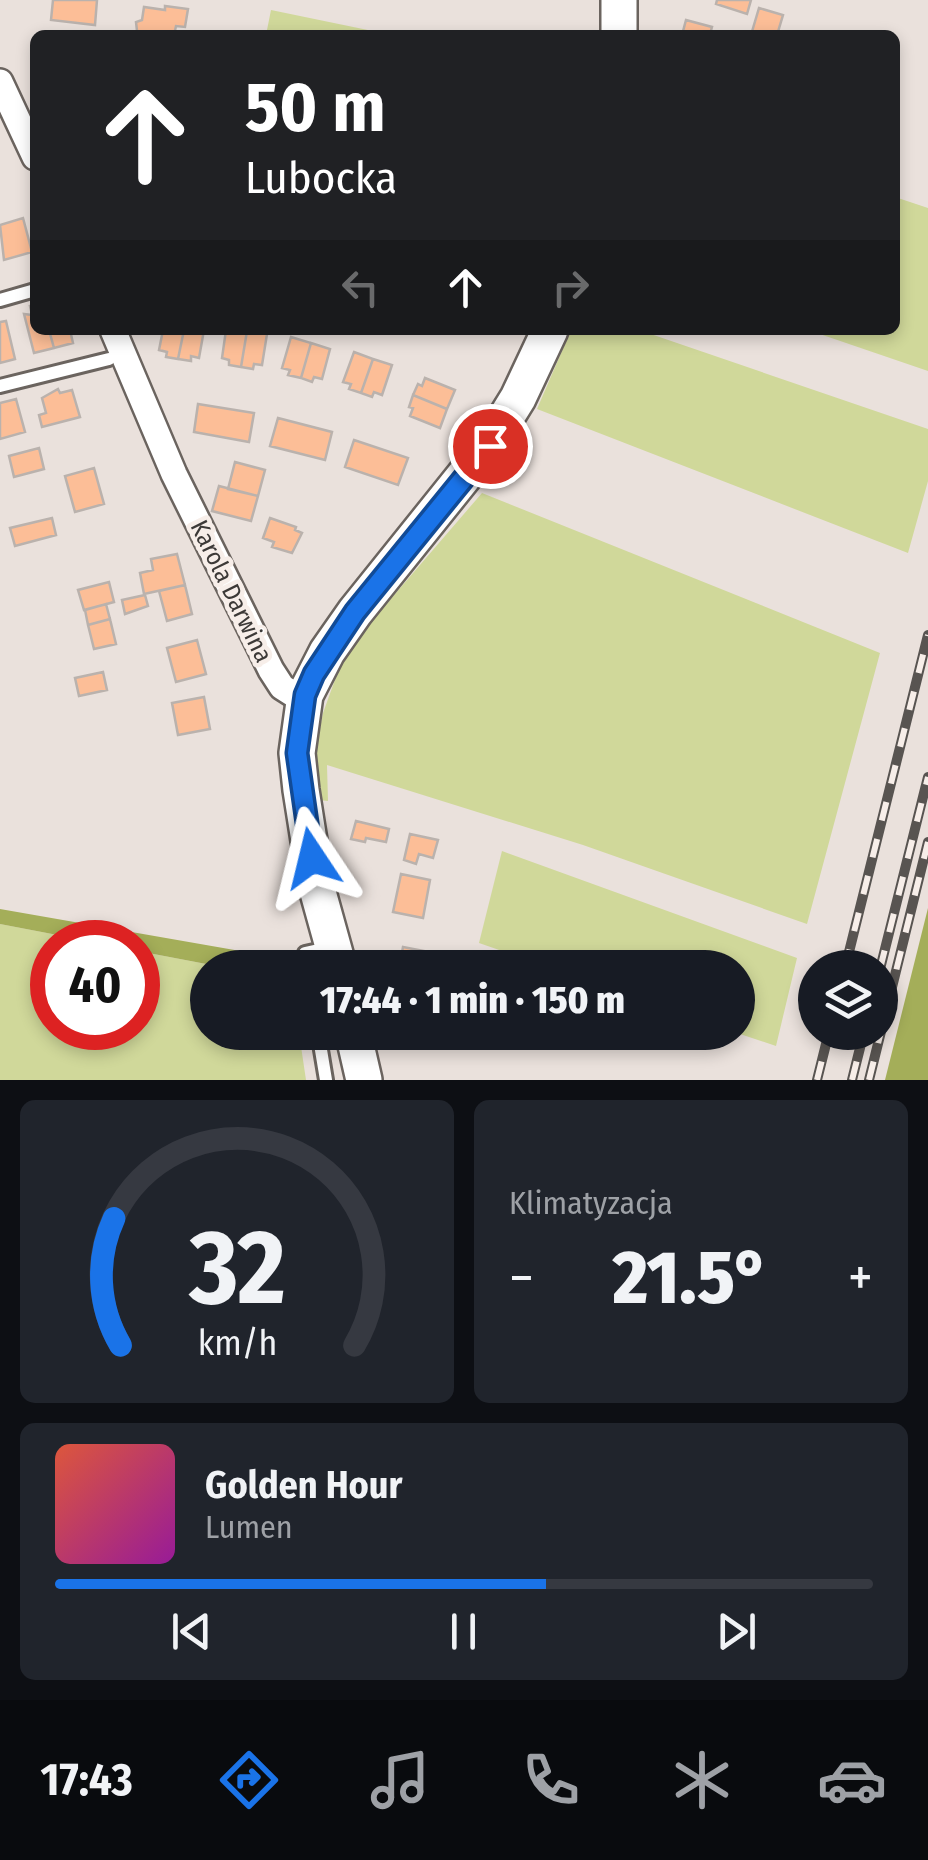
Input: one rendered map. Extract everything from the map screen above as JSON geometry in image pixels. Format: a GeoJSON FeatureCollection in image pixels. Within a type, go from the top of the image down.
{"type":"FeatureCollection","features":[{"type":"Feature","properties":{"kind":"street"},"geometry":{"type":"LineString","coordinates":[[619,0],[619,30]]}},
{"type":"Feature","properties":{"kind":"street"},"geometry":{"type":"LineString","coordinates":[[0,82],[20,142]]}},
{"type":"Feature","properties":{"kind":"street","name":"Karola Darwina"},"geometry":{"type":"LineString","coordinates":[[115,335],[174,474],[271,670],[282,687],[304,700]]}},
{"type":"Feature","properties":{"kind":"street"},"geometry":{"type":"LineString","coordinates":[[325,950],[300,790],[297,753],[304,700],[326,652],[355,612],[490,446],[548,335]]}},
{"type":"Feature","properties":{"kind":"street"},"geometry":{"type":"LineString","coordinates":[[358,1050],[364,1080]]}},
{"type":"Feature","properties":{"kind":"lane"},"geometry":{"type":"LineString","coordinates":[[0,300],[30,291]]}},
{"type":"Feature","properties":{"kind":"lane"},"geometry":{"type":"LineString","coordinates":[[0,386],[109,359]]}},
{"type":"Feature","properties":{"kind":"lane"},"geometry":{"type":"LineString","coordinates":[[321,1050],[326,1080]]}},
{"type":"Feature","properties":{"kind":"green space"},"geometry":{"type":"Polygon","coordinates":[[[271,10],[368,30],[267,30],[271,10]]]}},
{"type":"Feature","properties":{"kind":"green space"},"geometry":{"type":"Polygon","coordinates":[[[900,199],[928,208],[928,371],[823,335],[900,335],[900,199]]]}},
{"type":"Feature","properties":{"kind":"green space"},"geometry":{"type":"Polygon","coordinates":[[[569,335],[654,335],[928,429],[928,481],[908,553],[537,409],[569,335]]]}},
{"type":"Feature","properties":{"kind":"green space"},"geometry":{"type":"Polygon","coordinates":[[[482,493],[880,653],[807,924],[583,845],[327,765],[328,801],[318,800],[312,766],[323,713],[345,652],[482,493]]]}},
{"type":"Feature","properties":{"kind":"green space"},"geometry":{"type":"Polygon","coordinates":[[[502,851],[797,958],[776,1046],[755,1039],[755,950],[499,950],[479,943],[502,851]]]}},
{"type":"Feature","properties":{"kind":"green space"},"geometry":{"type":"Polygon","coordinates":[[[928,908],[928,1080],[885,1080],[892,1050],[898,1050],[898,1028],[928,908]]]}},
{"type":"Feature","properties":{"kind":"green space"},"geometry":{"type":"Polygon","coordinates":[[[0,909],[63,920],[30,920],[30,930],[0,924],[0,909]]]}},
{"type":"Feature","properties":{"kind":"green space"},"geometry":{"type":"Polygon","coordinates":[[[0,924],[30,930],[30,1050],[160,1050],[160,955],[190,961],[190,1050],[302,1050],[306,1080],[0,1080],[0,924]]]}},
{"type":"Feature","properties":{"kind":"green space"},"geometry":{"type":"Polygon","coordinates":[[[160,937],[234,950],[190,950],[190,961],[160,955],[160,937]]]}},
{"type":"Feature","properties":{"kind":"building"},"geometry":{"type":"Polygon","coordinates":[[[53,0],[97,0],[95,25],[51,20],[53,0]]]}},
{"type":"Feature","properties":{"kind":"building"},"geometry":{"type":"Polygon","coordinates":[[[717,0],[751,0],[747,14],[716,4],[717,0]]]}},
{"type":"Feature","properties":{"kind":"building"},"geometry":{"type":"Polygon","coordinates":[[[165,6],[188,9],[185,27],[137,30],[136,22],[142,20],[144,7],[165,10],[165,6]]]}},
{"type":"Feature","properties":{"kind":"building"},"geometry":{"type":"Polygon","coordinates":[[[759,8],[783,15],[778,30],[752,30],[759,8]]]}},
{"type":"Feature","properties":{"kind":"building"},"geometry":{"type":"Polygon","coordinates":[[[686,20],[712,27],[711,30],[683,30],[686,20]]]}},
{"type":"Feature","properties":{"kind":"building"},"geometry":{"type":"Polygon","coordinates":[[[23,218],[30,253],[4,260],[0,225],[23,218]]]}},
{"type":"Feature","properties":{"kind":"building"},"geometry":{"type":"Polygon","coordinates":[[[24,314],[30,315],[30,335],[50,335],[54,348],[34,353],[24,314]]]}},
{"type":"Feature","properties":{"kind":"building"},"geometry":{"type":"Polygon","coordinates":[[[6,321],[15,359],[0,363],[0,322],[6,321]]]}},
{"type":"Feature","properties":{"kind":"building"},"geometry":{"type":"Polygon","coordinates":[[[50,335],[71,335],[73,343],[54,348],[50,335]]]}},
{"type":"Feature","properties":{"kind":"building"},"geometry":{"type":"Polygon","coordinates":[[[162,335],[183,335],[178,359],[166,357],[167,352],[159,350],[162,335]]]}},
{"type":"Feature","properties":{"kind":"building"},"geometry":{"type":"Polygon","coordinates":[[[183,335],[203,335],[199,358],[178,359],[183,335]]]}},
{"type":"Feature","properties":{"kind":"building"},"geometry":{"type":"Polygon","coordinates":[[[225,335],[246,335],[241,367],[229,365],[229,360],[222,358],[225,335]]]}},
{"type":"Feature","properties":{"kind":"building"},"geometry":{"type":"Polygon","coordinates":[[[246,335],[267,335],[262,365],[254,364],[253,369],[241,367],[246,335]]]}},
{"type":"Feature","properties":{"kind":"building"},"geometry":{"type":"Polygon","coordinates":[[[291,337],[311,343],[301,378],[288,375],[290,370],[282,368],[291,337]]]}},
{"type":"Feature","properties":{"kind":"building"},"geometry":{"type":"Polygon","coordinates":[[[311,343],[330,349],[322,379],[314,377],[312,382],[301,378],[311,343]]]}},
{"type":"Feature","properties":{"kind":"building"},"geometry":{"type":"Polygon","coordinates":[[[354,352],[373,359],[361,393],[343,382],[354,352]]]}},
{"type":"Feature","properties":{"kind":"building"},"geometry":{"type":"Polygon","coordinates":[[[373,359],[392,365],[382,395],[374,392],[372,397],[361,393],[373,359]]]}},
{"type":"Feature","properties":{"kind":"building"},"geometry":{"type":"Polygon","coordinates":[[[425,378],[455,390],[447,409],[413,395],[425,378]]]}},
{"type":"Feature","properties":{"kind":"building"},"geometry":{"type":"Polygon","coordinates":[[[58,389],[60,393],[72,390],[80,417],[42,427],[39,415],[46,413],[42,398],[58,389]]]}},
{"type":"Feature","properties":{"kind":"building"},"geometry":{"type":"Polygon","coordinates":[[[413,395],[447,409],[440,428],[410,416],[413,395]]]}},
{"type":"Feature","properties":{"kind":"building"},"geometry":{"type":"Polygon","coordinates":[[[16,399],[25,432],[0,439],[0,403],[16,399]]]}},
{"type":"Feature","properties":{"kind":"building"},"geometry":{"type":"Polygon","coordinates":[[[198,404],[254,413],[249,442],[194,432],[198,404]]]}},
{"type":"Feature","properties":{"kind":"building"},"geometry":{"type":"Polygon","coordinates":[[[278,418],[332,432],[325,460],[270,446],[278,418]]]}},
{"type":"Feature","properties":{"kind":"building"},"geometry":{"type":"Polygon","coordinates":[[[354,440],[408,458],[398,485],[345,467],[354,440]]]}},
{"type":"Feature","properties":{"kind":"building"},"geometry":{"type":"Polygon","coordinates":[[[39,448],[44,469],[14,477],[9,456],[39,448]]]}},
{"type":"Feature","properties":{"kind":"building"},"geometry":{"type":"Polygon","coordinates":[[[235,462],[265,470],[258,496],[228,489],[235,462]]]}},
{"type":"Feature","properties":{"kind":"building"},"geometry":{"type":"Polygon","coordinates":[[[94,468],[104,504],[75,512],[65,476],[94,468]]]}},
{"type":"Feature","properties":{"kind":"building"},"geometry":{"type":"Polygon","coordinates":[[[219,486],[258,496],[251,521],[212,511],[219,486]]]}},
{"type":"Feature","properties":{"kind":"building"},"geometry":{"type":"Polygon","coordinates":[[[52,518],[56,535],[15,546],[10,528],[52,518]]]}},
{"type":"Feature","properties":{"kind":"building"},"geometry":{"type":"Polygon","coordinates":[[[270,518],[302,533],[292,553],[272,547],[274,542],[263,538],[270,518]]]}},
{"type":"Feature","properties":{"kind":"building"},"geometry":{"type":"Polygon","coordinates":[[[177,554],[185,585],[144,594],[140,573],[153,570],[151,559],[177,554]]]}},
{"type":"Feature","properties":{"kind":"building"},"geometry":{"type":"Polygon","coordinates":[[[109,582],[114,602],[84,610],[78,590],[109,582]]]}},
{"type":"Feature","properties":{"kind":"building"},"geometry":{"type":"Polygon","coordinates":[[[185,585],[192,614],[167,621],[159,591],[185,585]]]}},
{"type":"Feature","properties":{"kind":"building"},"geometry":{"type":"Polygon","coordinates":[[[145,595],[148,606],[125,614],[122,600],[145,595]]]}},
{"type":"Feature","properties":{"kind":"building"},"geometry":{"type":"Polygon","coordinates":[[[106,604],[110,619],[88,625],[85,610],[106,604]]]}},
{"type":"Feature","properties":{"kind":"building"},"geometry":{"type":"Polygon","coordinates":[[[110,619],[116,644],[94,649],[88,625],[110,619]]]}},
{"type":"Feature","properties":{"kind":"building"},"geometry":{"type":"Polygon","coordinates":[[[197,640],[206,674],[176,682],[167,648],[197,640]]]}},
{"type":"Feature","properties":{"kind":"building"},"geometry":{"type":"Polygon","coordinates":[[[103,672],[107,690],[79,696],[75,678],[103,672]]]}},
{"type":"Feature","properties":{"kind":"building"},"geometry":{"type":"Polygon","coordinates":[[[204,697],[210,729],[178,735],[172,703],[204,697]]]}},
{"type":"Feature","properties":{"kind":"building"},"geometry":{"type":"Polygon","coordinates":[[[356,821],[389,829],[386,842],[351,839],[356,821]]]}},
{"type":"Feature","properties":{"kind":"building"},"geometry":{"type":"Polygon","coordinates":[[[410,834],[438,840],[433,858],[419,854],[416,864],[404,860],[410,834]]]}},
{"type":"Feature","properties":{"kind":"building"},"geometry":{"type":"Polygon","coordinates":[[[401,874],[430,880],[423,918],[393,912],[401,874]]]}},
{"type":"Feature","properties":{"kind":"railway"},"geometry":{"type":"LineString","coordinates":[[849,950],[928,635]]}},
{"type":"Feature","properties":{"kind":"railway"},"geometry":{"type":"LineString","coordinates":[[885,950],[928,777]]}},
{"type":"Feature","properties":{"kind":"railway"},"geometry":{"type":"LineString","coordinates":[[869,1080],[928,842]]}},
{"type":"Feature","properties":{"kind":"railway"},"geometry":{"type":"LineString","coordinates":[[817,1080],[824,1050]]}},
{"type":"Feature","properties":{"kind":"railway"},"geometry":{"type":"LineString","coordinates":[[852,1080],[860,1050]]}},
{"type":"Feature","properties":{"kind":"route"},"geometry":{"type":"LineString","coordinates":[[312,858],[297,753],[305,695],[314,674],[355,612],[490,446]]}}]}
